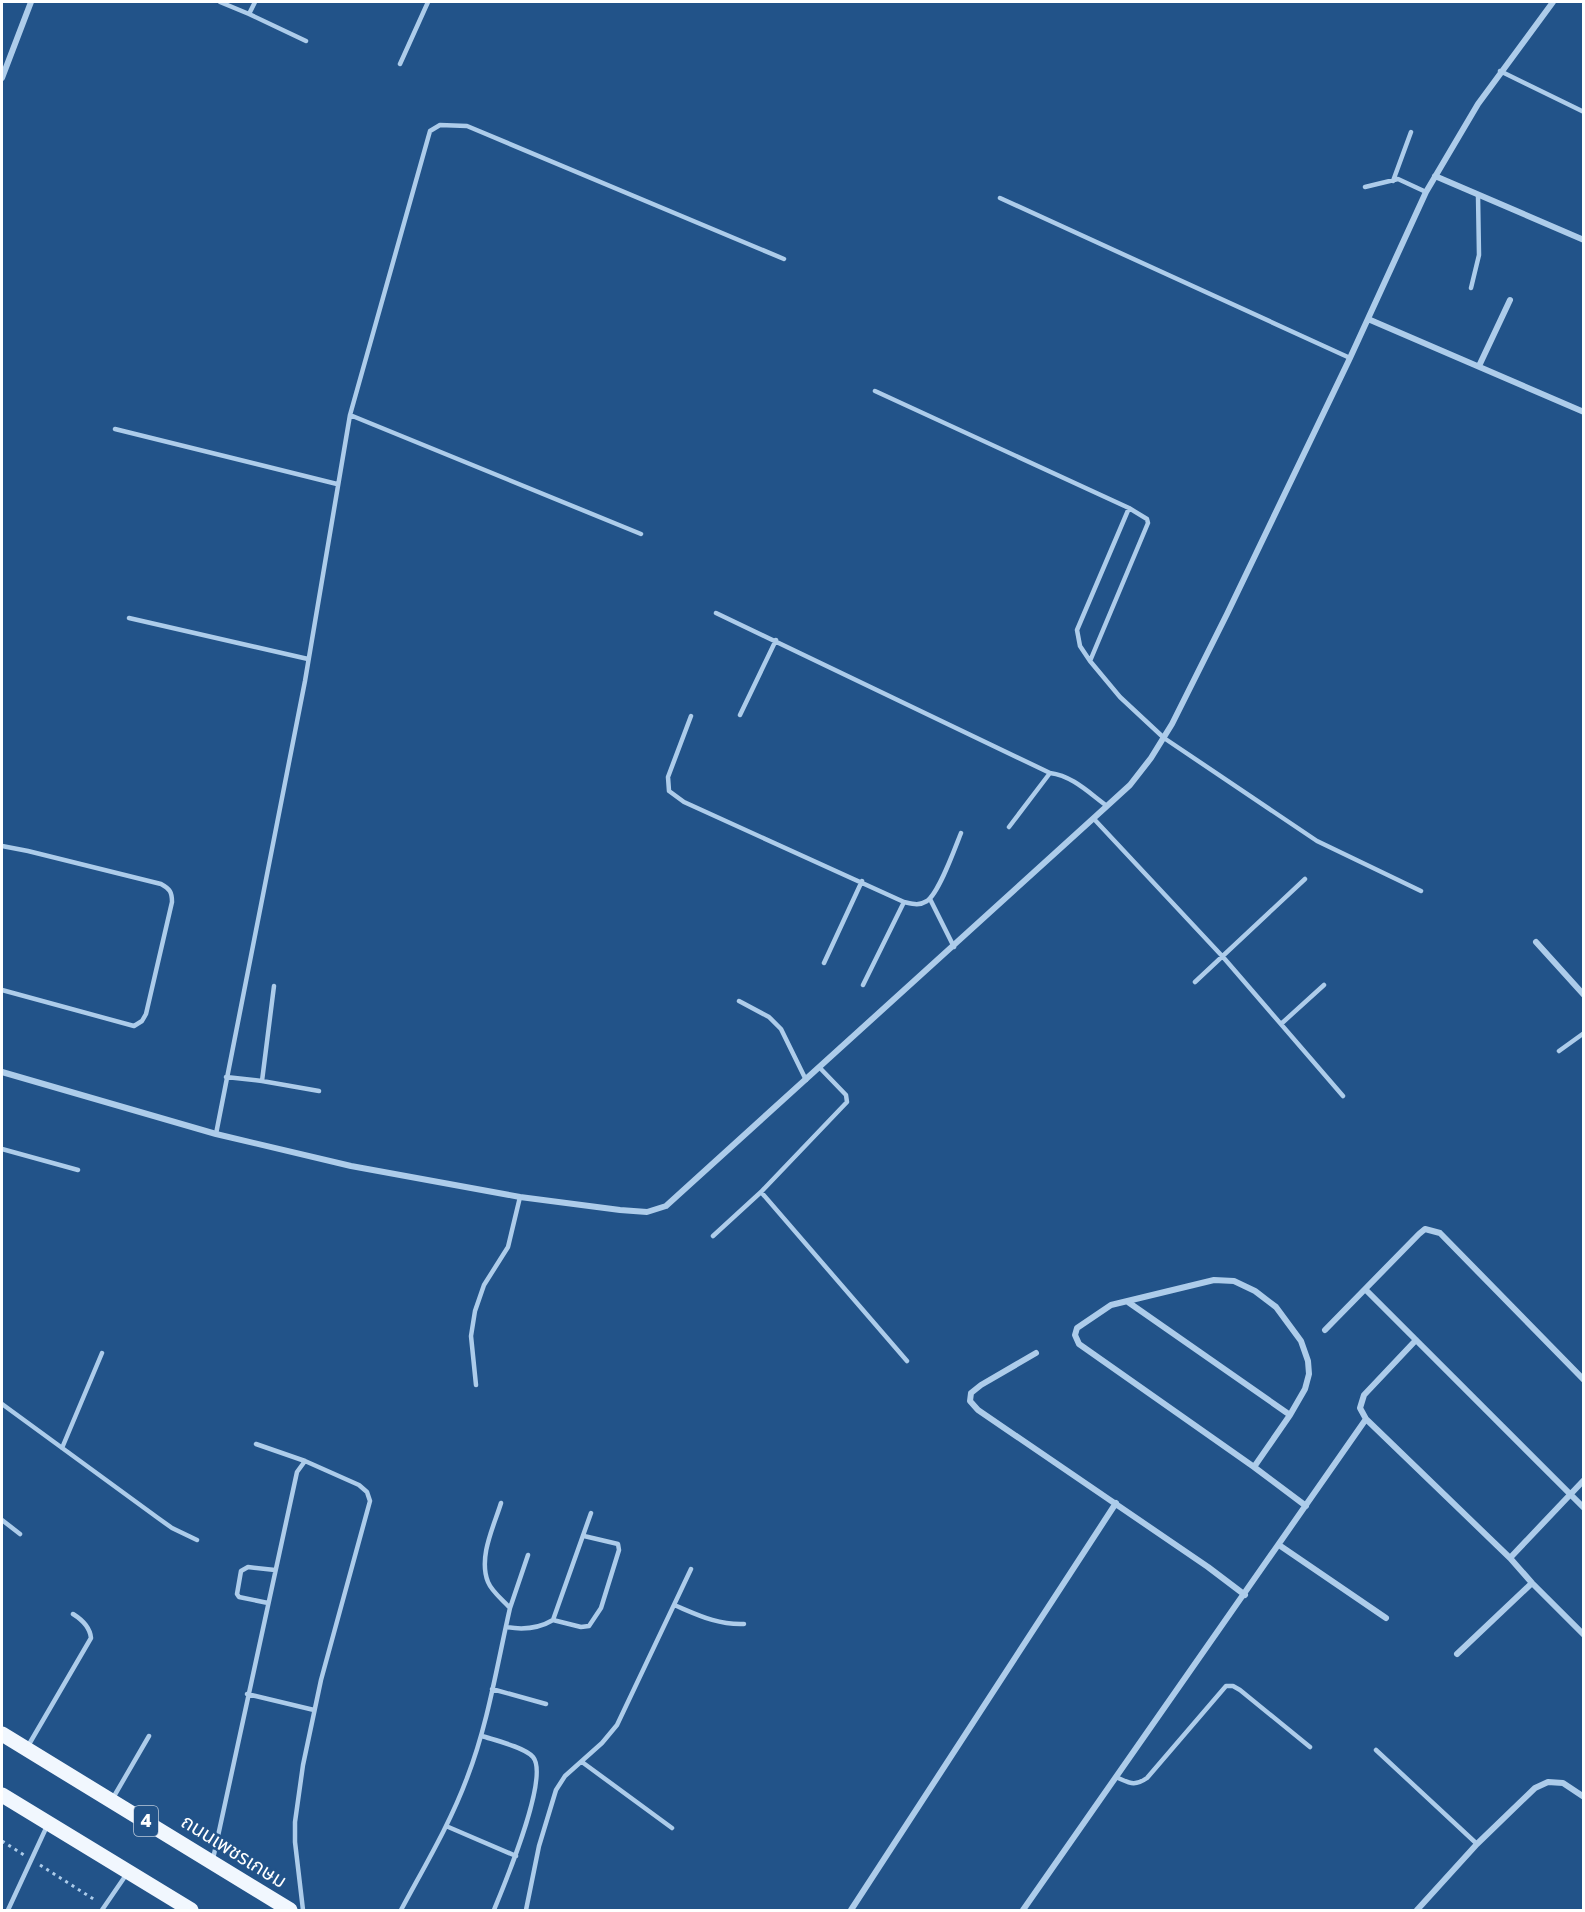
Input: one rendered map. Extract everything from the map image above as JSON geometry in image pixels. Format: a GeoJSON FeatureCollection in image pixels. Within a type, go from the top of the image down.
{"type":"FeatureCollection","features":[{"type":"Feature","properties":{"kind":"main road","name":"ถนนเพชรเกษม"},"geometry":{"type":"LineString","coordinates":[[2,1734],[290,1911]]}},
{"type":"Feature","properties":{"kind":"main road"},"geometry":{"type":"LineString","coordinates":[[2,1795],[191,1911]]}},
{"type":"Feature","properties":{"kind":"street"},"geometry":{"type":"LineString","coordinates":[[2,78],[31,2]]}},
{"type":"Feature","properties":{"kind":"street"},"geometry":{"type":"LineString","coordinates":[[2,1072],[216,1134],[351,1166],[520,1197],[647,1212],[666,1206],[1130,785],[1164,738],[1227,614],[1350,358],[1426,192],[1500,71],[1553,2]]}},
{"type":"Feature","properties":{"kind":"street"},"geometry":{"type":"LineString","coordinates":[[1435,176],[1584,240]]}},
{"type":"Feature","properties":{"kind":"street"},"geometry":{"type":"LineString","coordinates":[[1479,366],[1510,300]]}},
{"type":"Feature","properties":{"kind":"street"},"geometry":{"type":"LineString","coordinates":[[1368,319],[1584,412]]}},
{"type":"Feature","properties":{"kind":"street"},"geometry":{"type":"LineString","coordinates":[[1536,942],[1584,995]]}},
{"type":"Feature","properties":{"kind":"street"},"geometry":{"type":"LineString","coordinates":[[1325,1330],[1425,1229],[1431,1229],[1440,1233],[1584,1380]]}},
{"type":"Feature","properties":{"kind":"street"},"geometry":{"type":"LineString","coordinates":[[1254,1467],[1290,1415],[1305,1389],[1309,1374],[1308,1361],[1301,1341],[1276,1307],[1255,1291],[1234,1281],[1214,1280],[1111,1305],[1077,1328],[1075,1335],[1079,1344],[1306,1506]]}},
{"type":"Feature","properties":{"kind":"street"},"geometry":{"type":"LineString","coordinates":[[1365,1289],[1584,1508]]}},
{"type":"Feature","properties":{"kind":"street"},"geometry":{"type":"LineString","coordinates":[[1128,1302],[1290,1415]]}},
{"type":"Feature","properties":{"kind":"street"},"geometry":{"type":"LineString","coordinates":[[1416,1340],[1364,1395],[1360,1408],[1366,1419],[1510,1558],[1584,1635]]}},
{"type":"Feature","properties":{"kind":"street"},"geometry":{"type":"LineString","coordinates":[[1036,1353],[981,1385],[971,1393],[970,1401],[978,1410],[1116,1503],[1245,1595]]}},
{"type":"Feature","properties":{"kind":"street"},"geometry":{"type":"LineString","coordinates":[[1023,1911],[1366,1419]]}},
{"type":"Feature","properties":{"kind":"street"},"geometry":{"type":"LineString","coordinates":[[1510,1558],[1584,1480]]}},
{"type":"Feature","properties":{"kind":"street"},"geometry":{"type":"LineString","coordinates":[[851,1911],[1116,1503]]}},
{"type":"Feature","properties":{"kind":"street"},"geometry":{"type":"LineString","coordinates":[[1279,1545],[1386,1618]]}},
{"type":"Feature","properties":{"kind":"street"},"geometry":{"type":"LineString","coordinates":[[1457,1653],[1532,1583]]}},
{"type":"Feature","properties":{"kind":"street"},"geometry":{"type":"LineString","coordinates":[[1417,1911],[1477,1844],[1535,1788],[1548,1782],[1563,1783],[1584,1797]]}},
{"type":"Feature","properties":{"kind":"lane"},"geometry":{"type":"LineString","coordinates":[[220,2],[306,41]]}},
{"type":"Feature","properties":{"kind":"lane"},"geometry":{"type":"LineString","coordinates":[[249,14],[255,2]]}},
{"type":"Feature","properties":{"kind":"lane"},"geometry":{"type":"LineString","coordinates":[[400,64],[428,2]]}},
{"type":"Feature","properties":{"kind":"lane"},"geometry":{"type":"LineString","coordinates":[[1500,71],[1584,112]]}},
{"type":"Feature","properties":{"kind":"lane"},"geometry":{"type":"LineString","coordinates":[[216,1134],[308,659],[350,415],[430,131],[440,125],[467,126],[784,259]]}},
{"type":"Feature","properties":{"kind":"lane"},"geometry":{"type":"LineString","coordinates":[[1393,180],[1410,132]]}},
{"type":"Feature","properties":{"kind":"lane"},"geometry":{"type":"LineString","coordinates":[[1365,187],[1398,179],[1426,192]]}},
{"type":"Feature","properties":{"kind":"lane"},"geometry":{"type":"LineString","coordinates":[[1471,288],[1479,255],[1478,195]]}},
{"type":"Feature","properties":{"kind":"lane"},"geometry":{"type":"LineString","coordinates":[[1000,198],[1350,358]]}},
{"type":"Feature","properties":{"kind":"lane"},"geometry":{"type":"LineString","coordinates":[[875,391],[1145,516],[1148,523],[1090,661]]}},
{"type":"Feature","properties":{"kind":"lane"},"geometry":{"type":"LineString","coordinates":[[350,415],[642,534]]}},
{"type":"Feature","properties":{"kind":"lane"},"geometry":{"type":"LineString","coordinates":[[116,429],[338,484]]}},
{"type":"Feature","properties":{"kind":"lane"},"geometry":{"type":"LineString","coordinates":[[1129,508],[1077,630],[1080,646],[1090,661],[1120,697],[1164,738],[1317,841],[1421,891]]}},
{"type":"Feature","properties":{"kind":"lane"},"geometry":{"type":"LineString","coordinates":[[716,613],[1050,773],[1071,779],[1107,806]]}},
{"type":"Feature","properties":{"kind":"lane"},"geometry":{"type":"LineString","coordinates":[[129,618],[308,659]]}},
{"type":"Feature","properties":{"kind":"lane"},"geometry":{"type":"LineString","coordinates":[[740,715],[776,640]]}},
{"type":"Feature","properties":{"kind":"lane"},"geometry":{"type":"LineString","coordinates":[[691,716],[668,777],[669,791],[684,802],[904,902],[919,904],[930,899],[961,833]]}},
{"type":"Feature","properties":{"kind":"lane"},"geometry":{"type":"LineString","coordinates":[[1009,827],[1050,773]]}},
{"type":"Feature","properties":{"kind":"lane"},"geometry":{"type":"LineString","coordinates":[[1094,819],[1223,957],[1343,1096]]}},
{"type":"Feature","properties":{"kind":"lane"},"geometry":{"type":"LineString","coordinates":[[2,846],[161,884],[172,893],[172,902],[146,1014],[142,1021],[134,1026],[2,990]]}},
{"type":"Feature","properties":{"kind":"lane"},"geometry":{"type":"LineString","coordinates":[[1195,982],[1305,879]]}},
{"type":"Feature","properties":{"kind":"lane"},"geometry":{"type":"LineString","coordinates":[[824,963],[862,881]]}},
{"type":"Feature","properties":{"kind":"lane"},"geometry":{"type":"LineString","coordinates":[[930,899],[954,947]]}},
{"type":"Feature","properties":{"kind":"lane"},"geometry":{"type":"LineString","coordinates":[[864,985],[904,902]]}},
{"type":"Feature","properties":{"kind":"lane"},"geometry":{"type":"LineString","coordinates":[[262,1081],[274,986]]}},
{"type":"Feature","properties":{"kind":"lane"},"geometry":{"type":"LineString","coordinates":[[1281,1024],[1324,986]]}},
{"type":"Feature","properties":{"kind":"lane"},"geometry":{"type":"LineString","coordinates":[[739,1001],[769,1017],[780,1029],[806,1080]]}},
{"type":"Feature","properties":{"kind":"lane"},"geometry":{"type":"LineString","coordinates":[[1559,1051],[1584,1033]]}},
{"type":"Feature","properties":{"kind":"lane"},"geometry":{"type":"LineString","coordinates":[[713,1236],[760,1192],[847,1102],[846,1095],[820,1068]]}},
{"type":"Feature","properties":{"kind":"lane"},"geometry":{"type":"LineString","coordinates":[[226,1077],[319,1091]]}},
{"type":"Feature","properties":{"kind":"lane"},"geometry":{"type":"LineString","coordinates":[[2,1149],[78,1170]]}},
{"type":"Feature","properties":{"kind":"lane"},"geometry":{"type":"LineString","coordinates":[[760,1192],[907,1361]]}},
{"type":"Feature","properties":{"kind":"lane"},"geometry":{"type":"LineString","coordinates":[[476,1385],[471,1336],[475,1311],[484,1285],[508,1247],[520,1197]]}},
{"type":"Feature","properties":{"kind":"lane"},"geometry":{"type":"LineString","coordinates":[[62,1448],[102,1353]]}},
{"type":"Feature","properties":{"kind":"lane"},"geometry":{"type":"LineString","coordinates":[[2,1404],[172,1528],[197,1540]]}},
{"type":"Feature","properties":{"kind":"lane"},"geometry":{"type":"LineString","coordinates":[[256,1444],[305,1461],[359,1485],[367,1492],[370,1501],[314,1710],[303,1765],[295,1822],[303,1911]]}},
{"type":"Feature","properties":{"kind":"lane"},"geometry":{"type":"LineString","coordinates":[[212,1862],[297,1472],[305,1461]]}},
{"type":"Feature","properties":{"kind":"lane"},"geometry":{"type":"LineString","coordinates":[[501,1503],[485,1556],[486,1571],[489,1584],[510,1608]]}},
{"type":"Feature","properties":{"kind":"lane"},"geometry":{"type":"LineString","coordinates":[[506,1627],[524,1630],[553,1620],[591,1513]]}},
{"type":"Feature","properties":{"kind":"lane"},"geometry":{"type":"LineString","coordinates":[[2,1520],[20,1534]]}},
{"type":"Feature","properties":{"kind":"lane"},"geometry":{"type":"LineString","coordinates":[[553,1620],[580,1627],[589,1626],[601,1608],[619,1550],[618,1544],[584,1536]]}},
{"type":"Feature","properties":{"kind":"lane"},"geometry":{"type":"LineString","coordinates":[[401,1911],[446,1826],[467,1779],[482,1736],[510,1608],[528,1555]]}},
{"type":"Feature","properties":{"kind":"lane"},"geometry":{"type":"LineString","coordinates":[[268,1603],[239,1597],[237,1594],[241,1571],[248,1567],[275,1570]]}},
{"type":"Feature","properties":{"kind":"lane"},"geometry":{"type":"LineString","coordinates":[[526,1911],[539,1846],[556,1790],[565,1776],[602,1743],[617,1725],[691,1569]]}},
{"type":"Feature","properties":{"kind":"lane"},"geometry":{"type":"LineString","coordinates":[[674,1605],[710,1621],[744,1624]]}},
{"type":"Feature","properties":{"kind":"lane"},"geometry":{"type":"LineString","coordinates":[[26,1748],[91,1638],[87,1627],[73,1614]]}},
{"type":"Feature","properties":{"kind":"lane"},"geometry":{"type":"LineString","coordinates":[[1116,1777],[1131,1784],[1139,1784],[1147,1778],[1226,1686],[1240,1689],[1310,1747]]}},
{"type":"Feature","properties":{"kind":"lane"},"geometry":{"type":"LineString","coordinates":[[492,1689],[546,1704]]}},
{"type":"Feature","properties":{"kind":"lane"},"geometry":{"type":"LineString","coordinates":[[247,1694],[314,1710]]}},
{"type":"Feature","properties":{"kind":"lane"},"geometry":{"type":"LineString","coordinates":[[111,1800],[149,1736]]}},
{"type":"Feature","properties":{"kind":"lane"},"geometry":{"type":"LineString","coordinates":[[482,1736],[528,1752],[535,1759],[537,1766],[537,1784],[516,1856],[494,1911]]}},
{"type":"Feature","properties":{"kind":"lane"},"geometry":{"type":"LineString","coordinates":[[1376,1750],[1477,1844]]}},
{"type":"Feature","properties":{"kind":"lane"},"geometry":{"type":"LineString","coordinates":[[582,1762],[672,1828]]}},
{"type":"Feature","properties":{"kind":"lane"},"geometry":{"type":"LineString","coordinates":[[8,1911],[48,1823]]}},
{"type":"Feature","properties":{"kind":"lane"},"geometry":{"type":"LineString","coordinates":[[446,1826],[516,1856]]}},
{"type":"Feature","properties":{"kind":"lane"},"geometry":{"type":"LineString","coordinates":[[104,1908],[128,1872]]}},
{"type":"Feature","properties":{"kind":"path"},"geometry":{"type":"LineString","coordinates":[[2,1841],[104,1908]]}}]}
